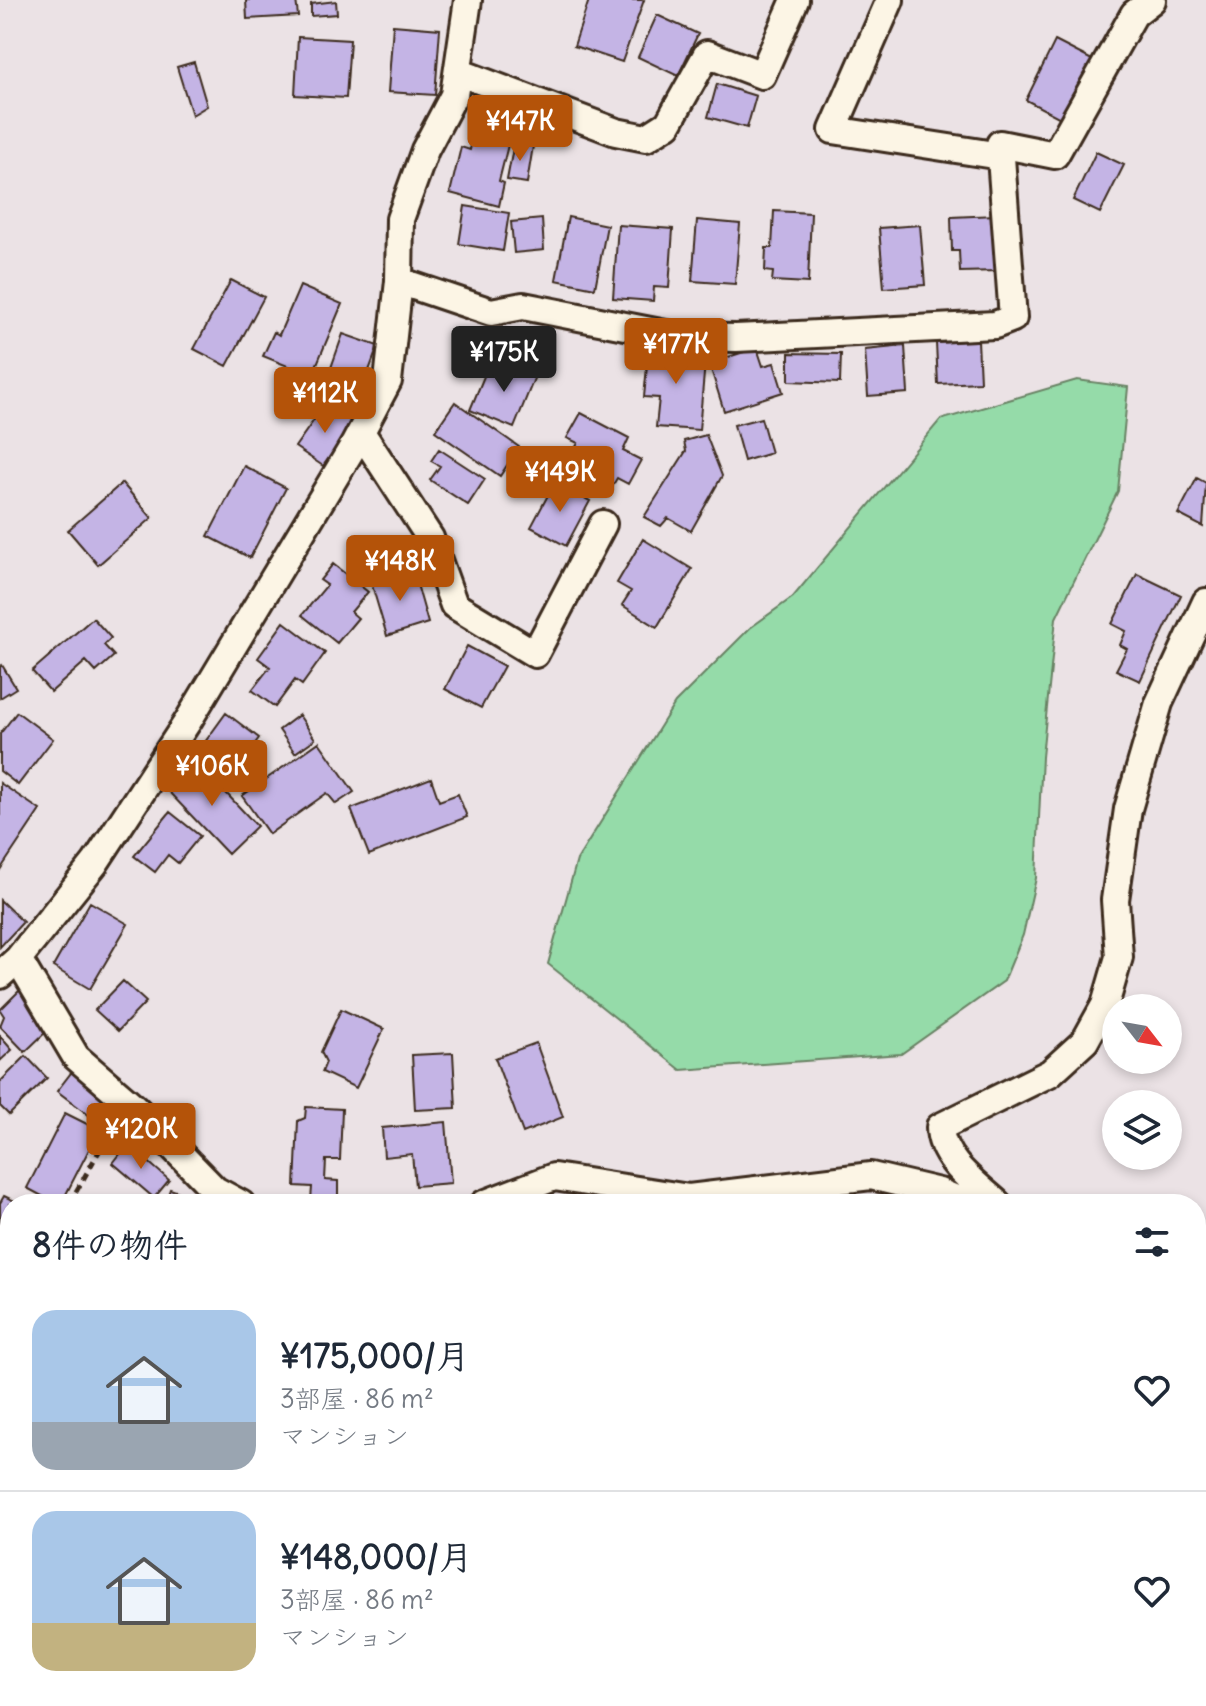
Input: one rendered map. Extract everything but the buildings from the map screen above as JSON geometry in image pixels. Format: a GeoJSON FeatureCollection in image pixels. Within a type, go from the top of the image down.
{"type":"FeatureCollection","features":[{"type":"Feature","properties":{"kind":"street"},"geometry":{"type":"LineString","coordinates":[[222,1194],[134,1107],[76,1057],[9,967],[95,863],[180,734],[361,432],[388,381],[399,281],[400,219],[425,150],[454,95],[468,0]]}},
{"type":"Feature","properties":{"kind":"street"},"geometry":{"type":"LineString","coordinates":[[458,72],[616,132],[646,138],[668,124],[707,54],[762,75],[795,0]]}},
{"type":"Feature","properties":{"kind":"street"},"geometry":{"type":"LineString","coordinates":[[890,0],[833,130],[1001,156]]}},
{"type":"Feature","properties":{"kind":"street"},"geometry":{"type":"LineString","coordinates":[[399,281],[491,312],[523,306],[681,337],[736,338],[995,325],[1013,318],[1000,144],[1055,155],[1134,14],[1152,0]]}},
{"type":"Feature","properties":{"kind":"street"},"geometry":{"type":"LineString","coordinates":[[361,432],[430,538],[454,605],[535,654],[603,524]]}},
{"type":"Feature","properties":{"kind":"street"},"geometry":{"type":"LineString","coordinates":[[987,1194],[965,1174],[940,1142],[940,1127],[1050,1073],[1085,1041],[1105,1005],[1119,957],[1115,900],[1128,809],[1159,703],[1206,602]]}},
{"type":"Feature","properties":{"kind":"street"},"geometry":{"type":"LineString","coordinates":[[722,1194],[871,1176],[944,1194]]}},
{"type":"Feature","properties":{"kind":"street"},"geometry":{"type":"LineString","coordinates":[[510,1194],[554,1177],[663,1194]]}},
{"type":"Feature","properties":{"kind":"path"},"geometry":{"type":"LineString","coordinates":[[75,1194],[101,1148],[134,1107]]}},
{"type":"Feature","properties":{"kind":"green space"},"geometry":{"type":"Polygon","coordinates":[[[1077,380],[1128,387],[1118,491],[1056,618],[1042,757],[1036,878],[1023,935],[1004,981],[901,1054],[681,1070],[548,964],[577,860],[675,703],[750,628],[793,597],[940,420],[1077,380]]]}}]}
